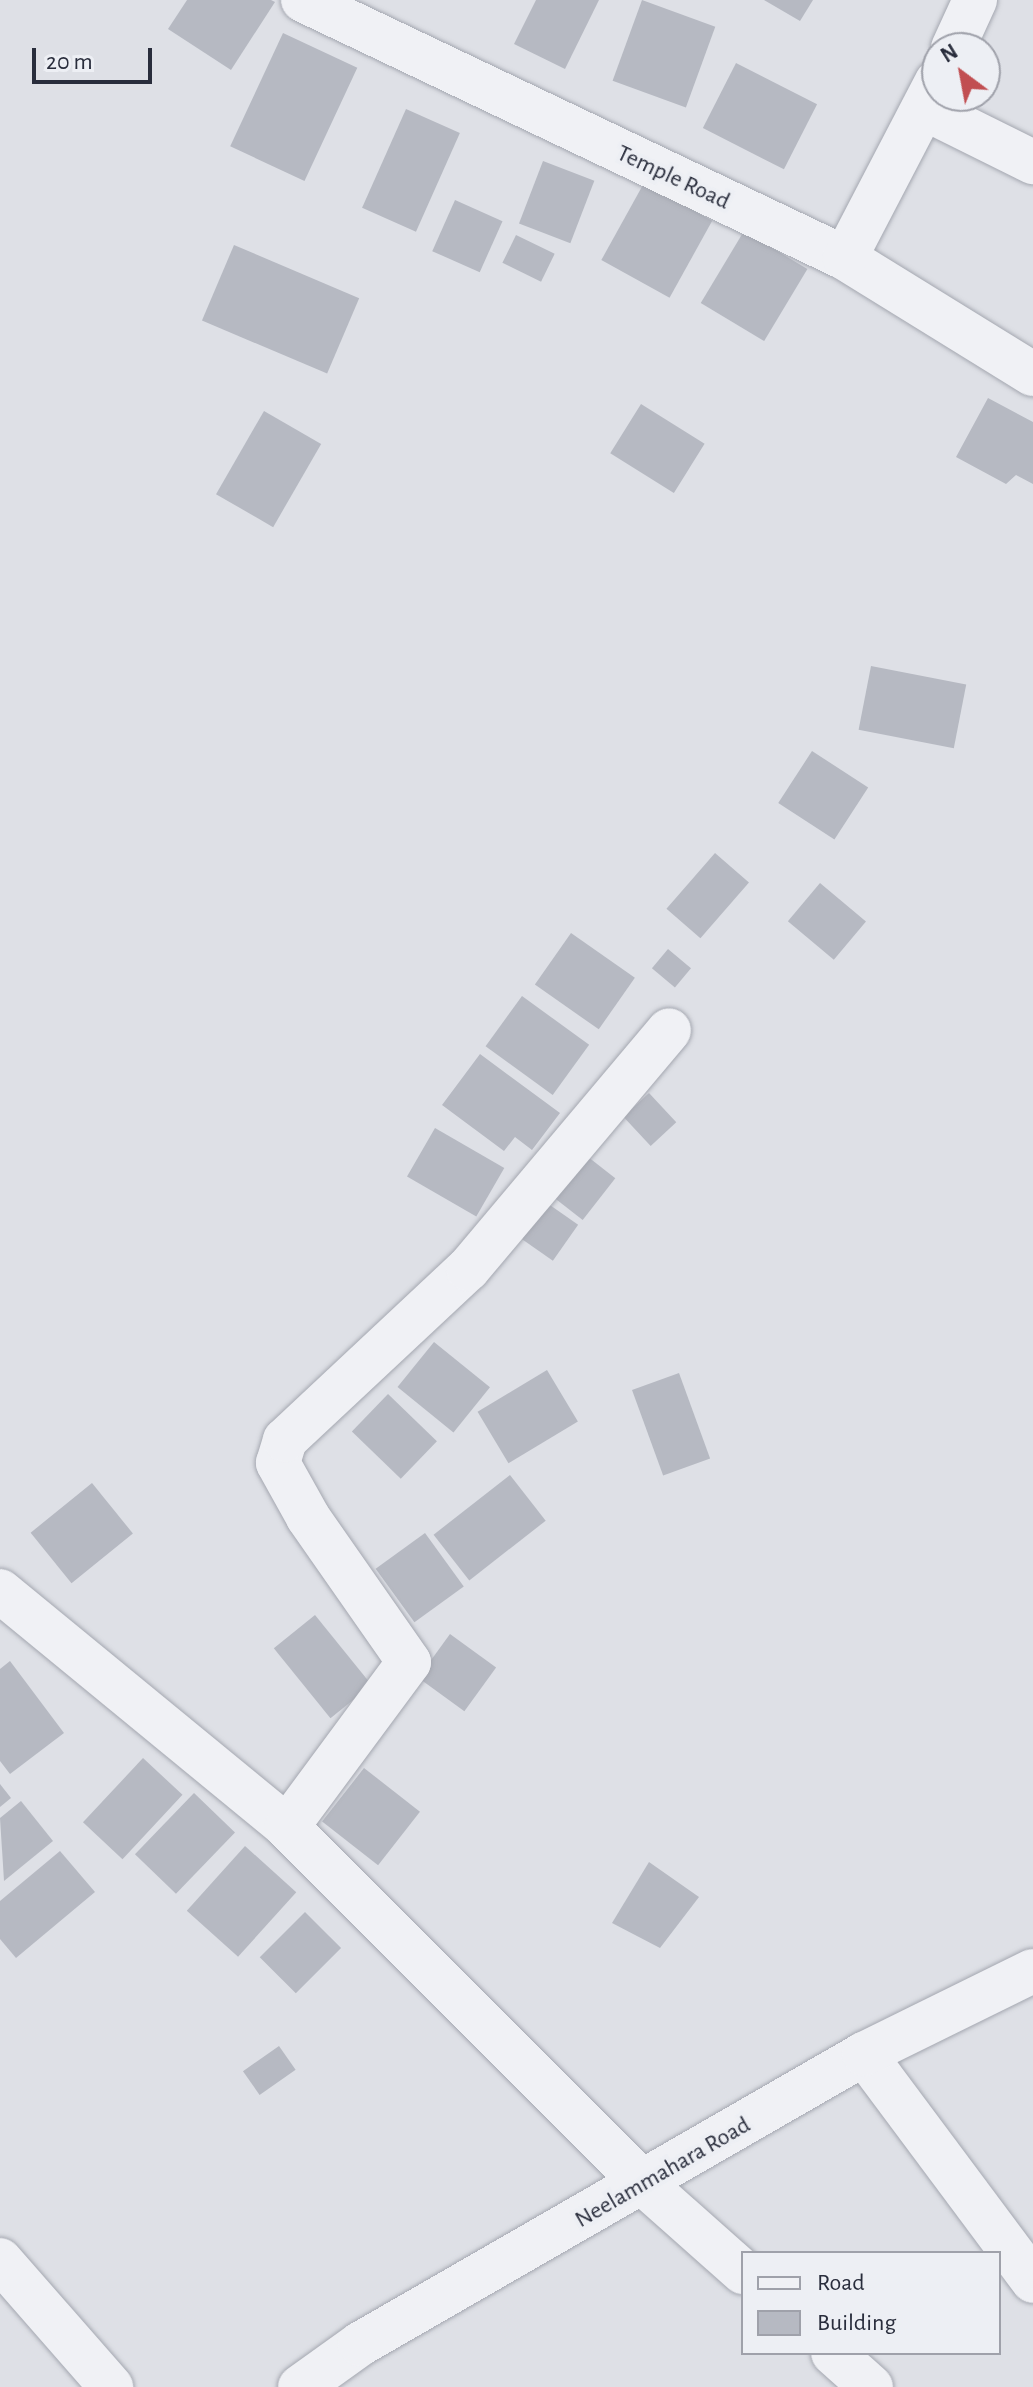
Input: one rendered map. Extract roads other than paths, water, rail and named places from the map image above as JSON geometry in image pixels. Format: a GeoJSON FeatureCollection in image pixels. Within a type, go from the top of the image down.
{"type":"FeatureCollection","features":[{"type":"Feature","properties":{"kind":"street","name":"Temple Road"},"geometry":{"type":"LineString","coordinates":[[303,0],[845,258],[1033,374]]}},
{"type":"Feature","properties":{"kind":"street"},"geometry":{"type":"LineString","coordinates":[[960,32],[975,0]]}},
{"type":"Feature","properties":{"kind":"street"},"geometry":{"type":"LineString","coordinates":[[845,258],[921,112]]}},
{"type":"Feature","properties":{"kind":"street"},"geometry":{"type":"LineString","coordinates":[[956,112],[1033,162]]}},
{"type":"Feature","properties":{"kind":"street"},"geometry":{"type":"LineString","coordinates":[[287,1827],[409,1662],[308,1517],[278,1463],[285,1440],[468,1269],[669,1030]]}},
{"type":"Feature","properties":{"kind":"street"},"geometry":{"type":"LineString","coordinates":[[0,1591],[287,1827],[646,2186],[741,2270]]}},
{"type":"Feature","properties":{"kind":"street","name":"Neelammahara Road"},"geometry":{"type":"LineString","coordinates":[[300,2387],[360,2344],[646,2186],[864,2054],[1033,1971]]}},
{"type":"Feature","properties":{"kind":"street"},"geometry":{"type":"LineString","coordinates":[[864,2054],[1033,2281]]}},
{"type":"Feature","properties":{"kind":"street"},"geometry":{"type":"LineString","coordinates":[[0,2260],[111,2387]]}},
{"type":"Feature","properties":{"kind":"street"},"geometry":{"type":"LineString","coordinates":[[835,2355],[871,2387]]}}]}
